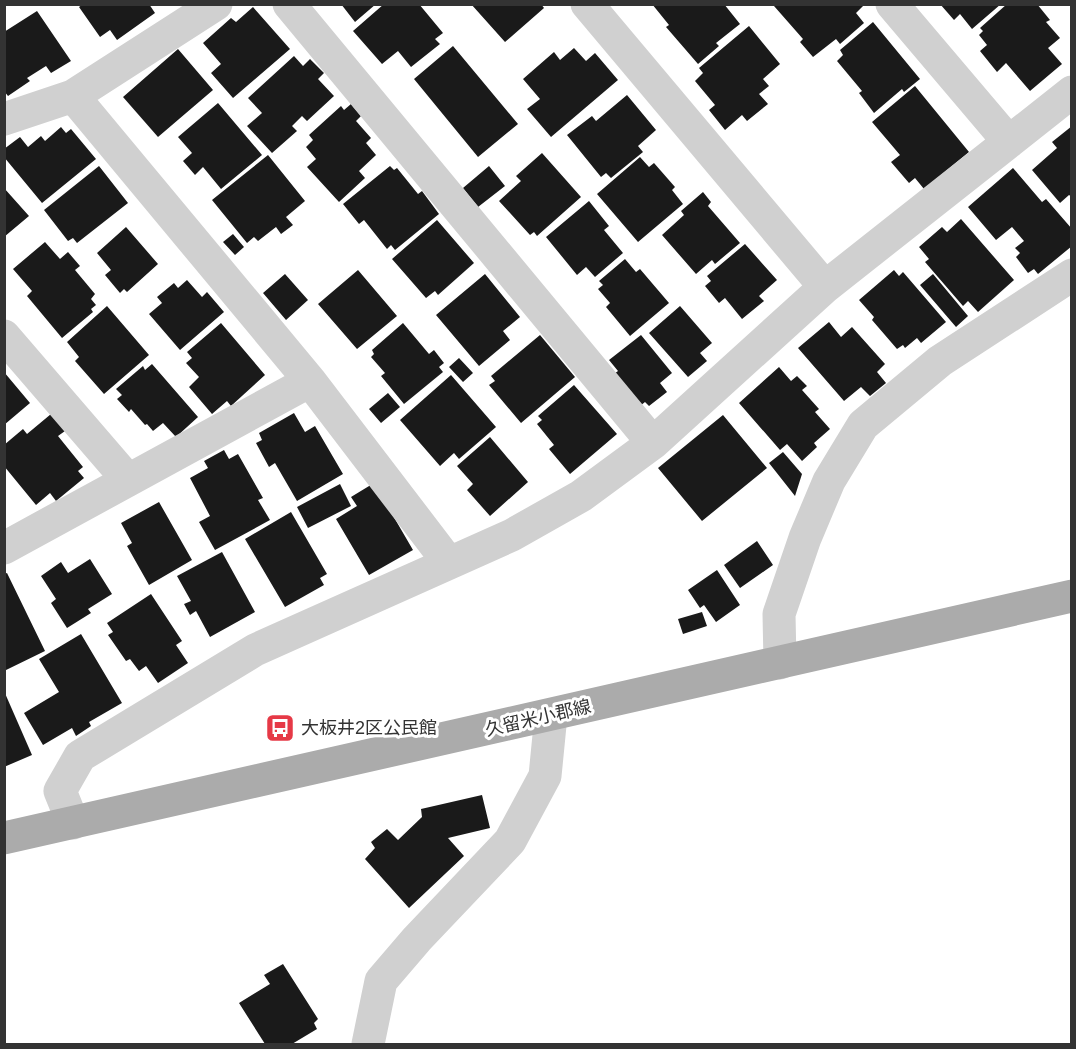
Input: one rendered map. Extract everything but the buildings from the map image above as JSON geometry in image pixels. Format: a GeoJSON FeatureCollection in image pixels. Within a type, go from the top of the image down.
{"type":"FeatureCollection","features":[{"type":"Feature","properties":{"kind":"main road","name":"久留米小郡線"},"geometry":{"type":"LineString","coordinates":[[4,838],[1071,596]]}},
{"type":"Feature","properties":{"kind":"street"},"geometry":{"type":"LineString","coordinates":[[4,119],[73,96],[216,4]]}},
{"type":"Feature","properties":{"kind":"street"},"geometry":{"type":"LineString","coordinates":[[289,4],[653,443]]}},
{"type":"Feature","properties":{"kind":"street"},"geometry":{"type":"LineString","coordinates":[[892,4],[1009,142]]}},
{"type":"Feature","properties":{"kind":"street"},"geometry":{"type":"LineString","coordinates":[[597,8],[825,287]]}},
{"type":"Feature","properties":{"kind":"street"},"geometry":{"type":"LineString","coordinates":[[73,823],[60,791],[80,756],[255,650],[512,535],[581,496],[653,443],[825,287],[1071,92]]}},
{"type":"Feature","properties":{"kind":"street"},"geometry":{"type":"LineString","coordinates":[[73,96],[310,381],[449,563]]}},
{"type":"Feature","properties":{"kind":"street"},"geometry":{"type":"LineString","coordinates":[[780,663],[779,614],[805,538],[829,481],[863,425],[940,361],[1071,274]]}},
{"type":"Feature","properties":{"kind":"street"},"geometry":{"type":"LineString","coordinates":[[4,336],[128,480]]}},
{"type":"Feature","properties":{"kind":"street"},"geometry":{"type":"LineString","coordinates":[[4,548],[310,381]]}},
{"type":"Feature","properties":{"kind":"street"},"geometry":{"type":"LineString","coordinates":[[368,1044],[381,981],[417,939],[510,841],[545,776],[551,715]]}},
{"type":"Feature","properties":{"kind":"place","name":"大板井2区公民館"},"geometry":{"type":"Point","coordinates":[280,728]}}]}
